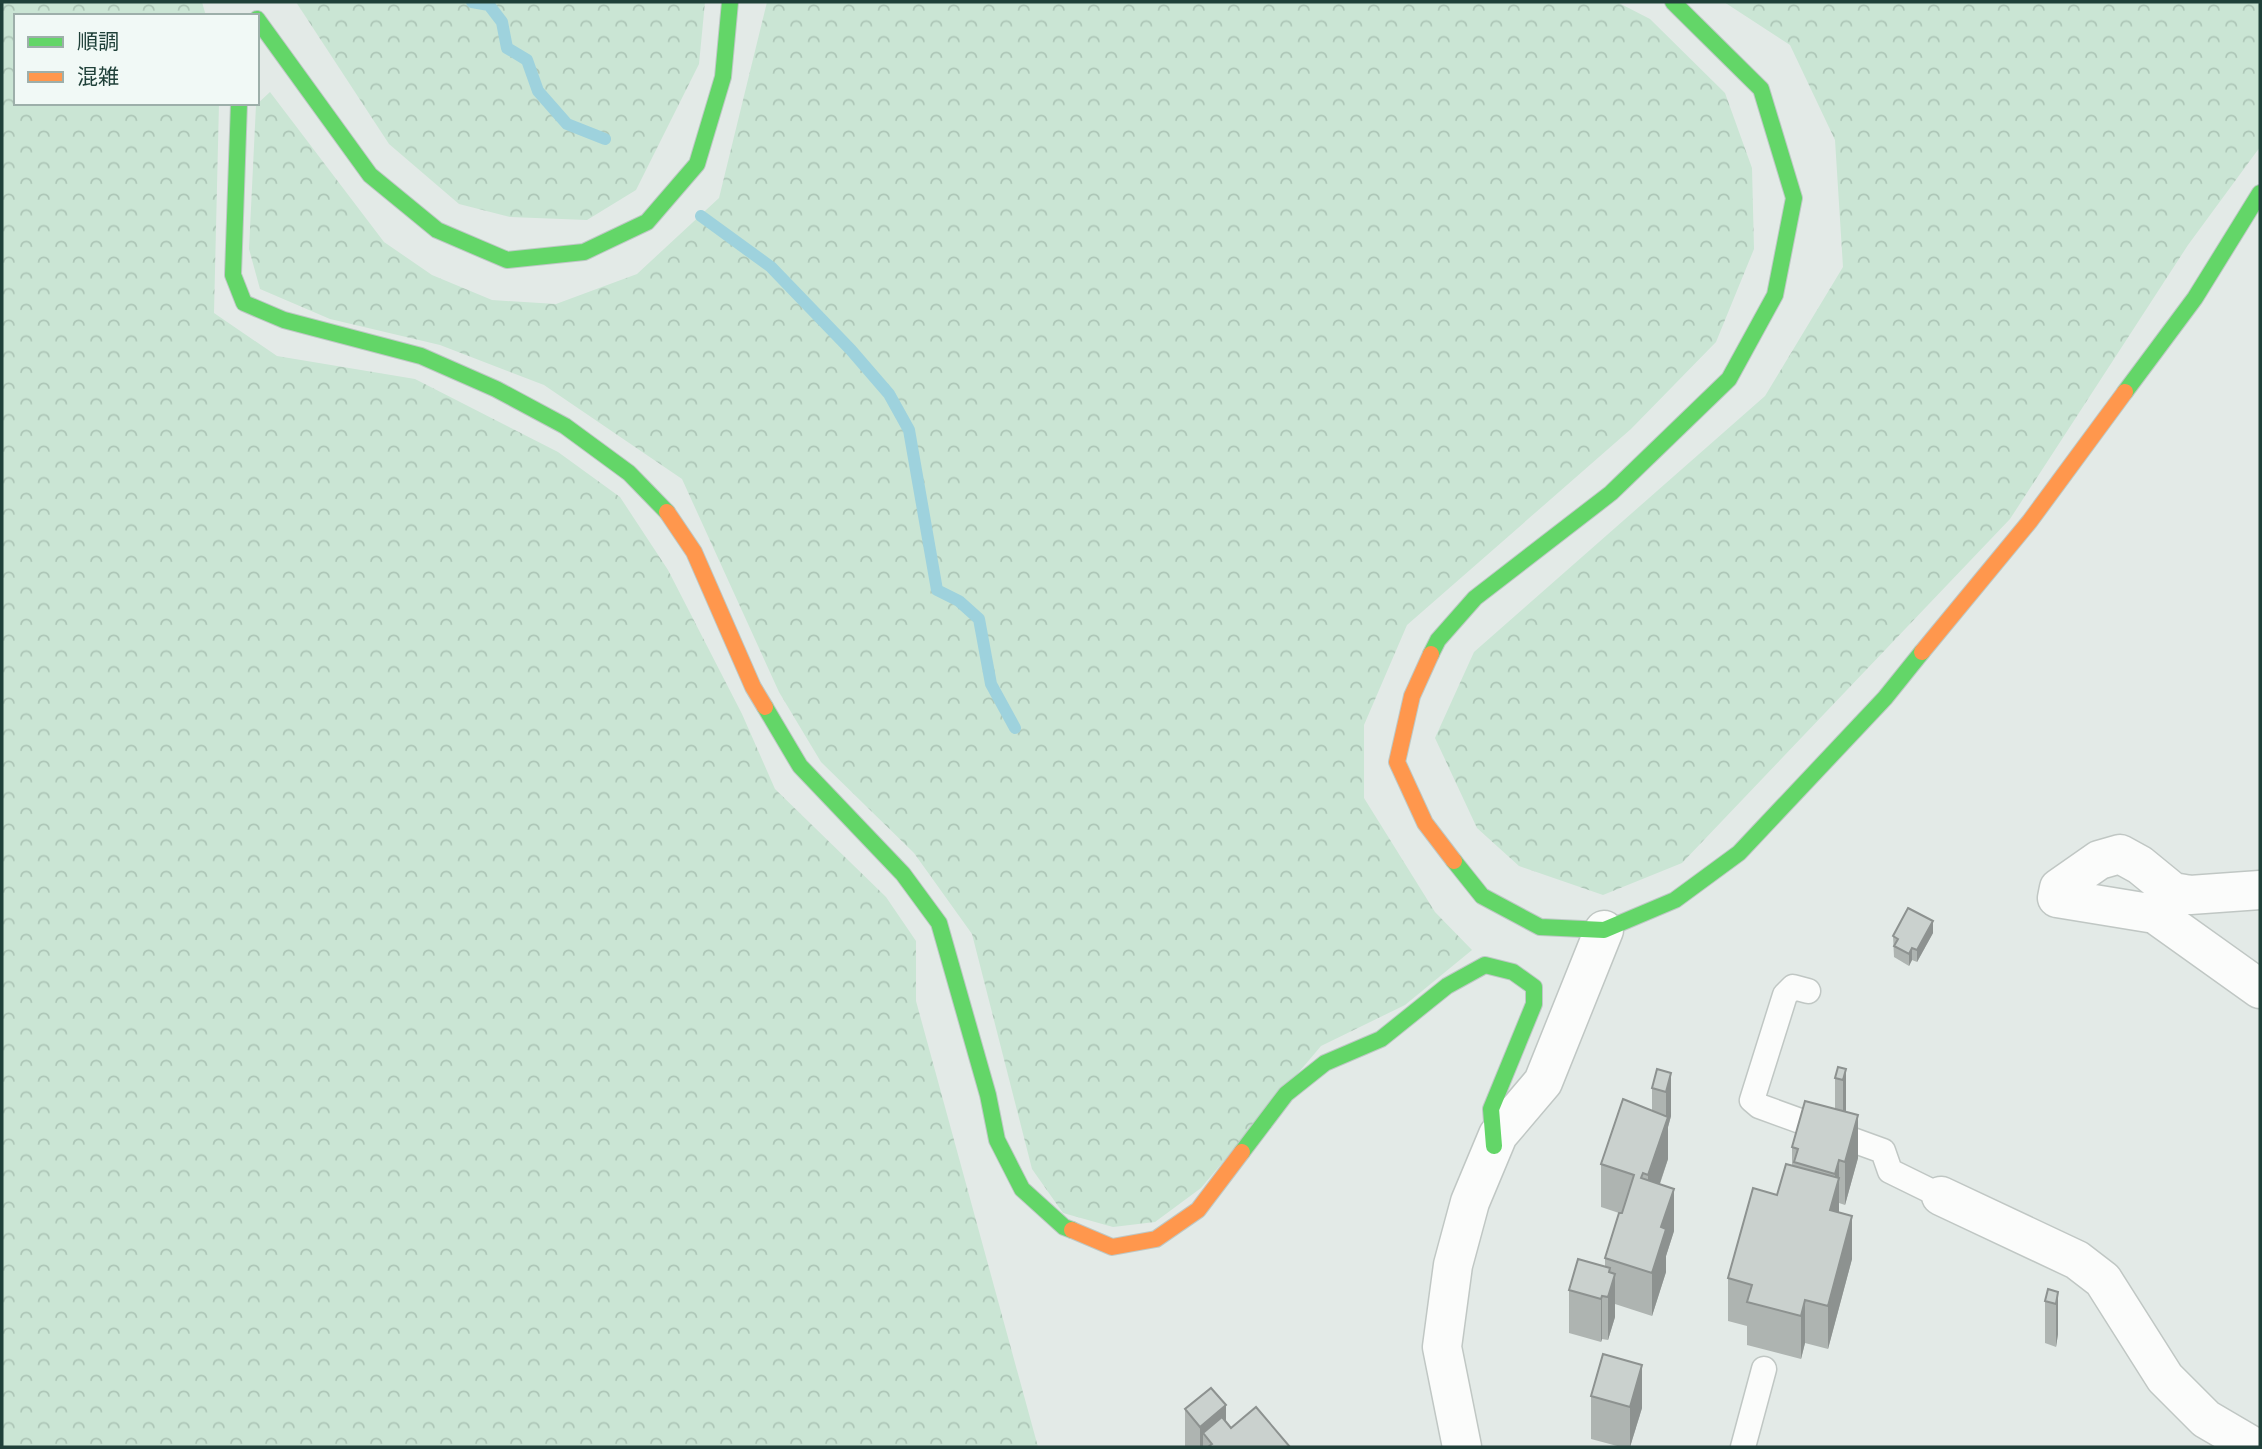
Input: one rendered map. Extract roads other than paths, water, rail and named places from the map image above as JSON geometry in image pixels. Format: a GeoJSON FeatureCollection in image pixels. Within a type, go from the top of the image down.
{"type":"FeatureCollection","features":[{"type":"Feature","properties":{"kind":"street"},"geometry":{"type":"LineString","coordinates":[[259,21],[370,175],[437,230],[507,260],[584,252],[647,222],[697,164],[723,77],[730,2]]}},
{"type":"Feature","properties":{"kind":"street"},"geometry":{"type":"LineString","coordinates":[[1673,2],[1761,89],[1794,198],[1775,295],[1729,379],[1611,493],[1475,598],[1438,640],[1412,696],[1397,762],[1424,823],[1482,896],[1540,927],[1604,930],[1675,900],[1739,853],[1885,698],[2030,521],[2195,298],[2260,192]]}},
{"type":"Feature","properties":{"kind":"street"},"geometry":{"type":"LineString","coordinates":[[239,105],[233,275],[244,303],[284,320],[421,356],[496,389],[565,426],[629,473],[671,516],[694,552],[753,687],[800,766],[903,874],[939,922],[988,1095],[998,1140],[1022,1189],[1064,1227],[1112,1247],[1156,1239],[1198,1210],[1286,1094],[1325,1063],[1381,1039],[1447,986],[1485,965],[1513,972],[1534,987],[1534,1004],[1491,1109],[1494,1146]]}},
{"type":"Feature","properties":{"kind":"street"},"geometry":{"type":"LineString","coordinates":[[2260,890],[2190,895],[2173,892],[2140,865],[2120,854],[2099,860],[2059,888],[2057,898],[2155,914],[2260,989]]}},
{"type":"Feature","properties":{"kind":"street"},"geometry":{"type":"LineString","coordinates":[[1462,1447],[1442,1348],[1453,1265],[1470,1202],[1498,1135],[1543,1082],[1604,930]]}},
{"type":"Feature","properties":{"kind":"street"},"geometry":{"type":"LineString","coordinates":[[1941,1196],[2077,1260],[2103,1280],[2165,1378],[2206,1419],[2254,1447]]}},
{"type":"Feature","properties":{"kind":"lane"},"geometry":{"type":"LineString","coordinates":[[1808,991],[1793,987],[1785,995],[1752,1100],[1759,1106],[1883,1151],[1890,1171],[1941,1196]]}},
{"type":"Feature","properties":{"kind":"lane"},"geometry":{"type":"LineString","coordinates":[[1743,1447],[1764,1369]]}},
{"type":"Feature","properties":{"kind":"waterway"},"geometry":{"type":"LineString","coordinates":[[472,2],[489,5],[502,22],[507,48],[527,60],[538,91],[567,124],[605,139]]}},
{"type":"Feature","properties":{"kind":"waterway"},"geometry":{"type":"LineString","coordinates":[[701,216],[771,267],[851,350],[889,394],[909,430],[937,590],[959,601],[979,619],[991,684],[1015,728]]}}]}
